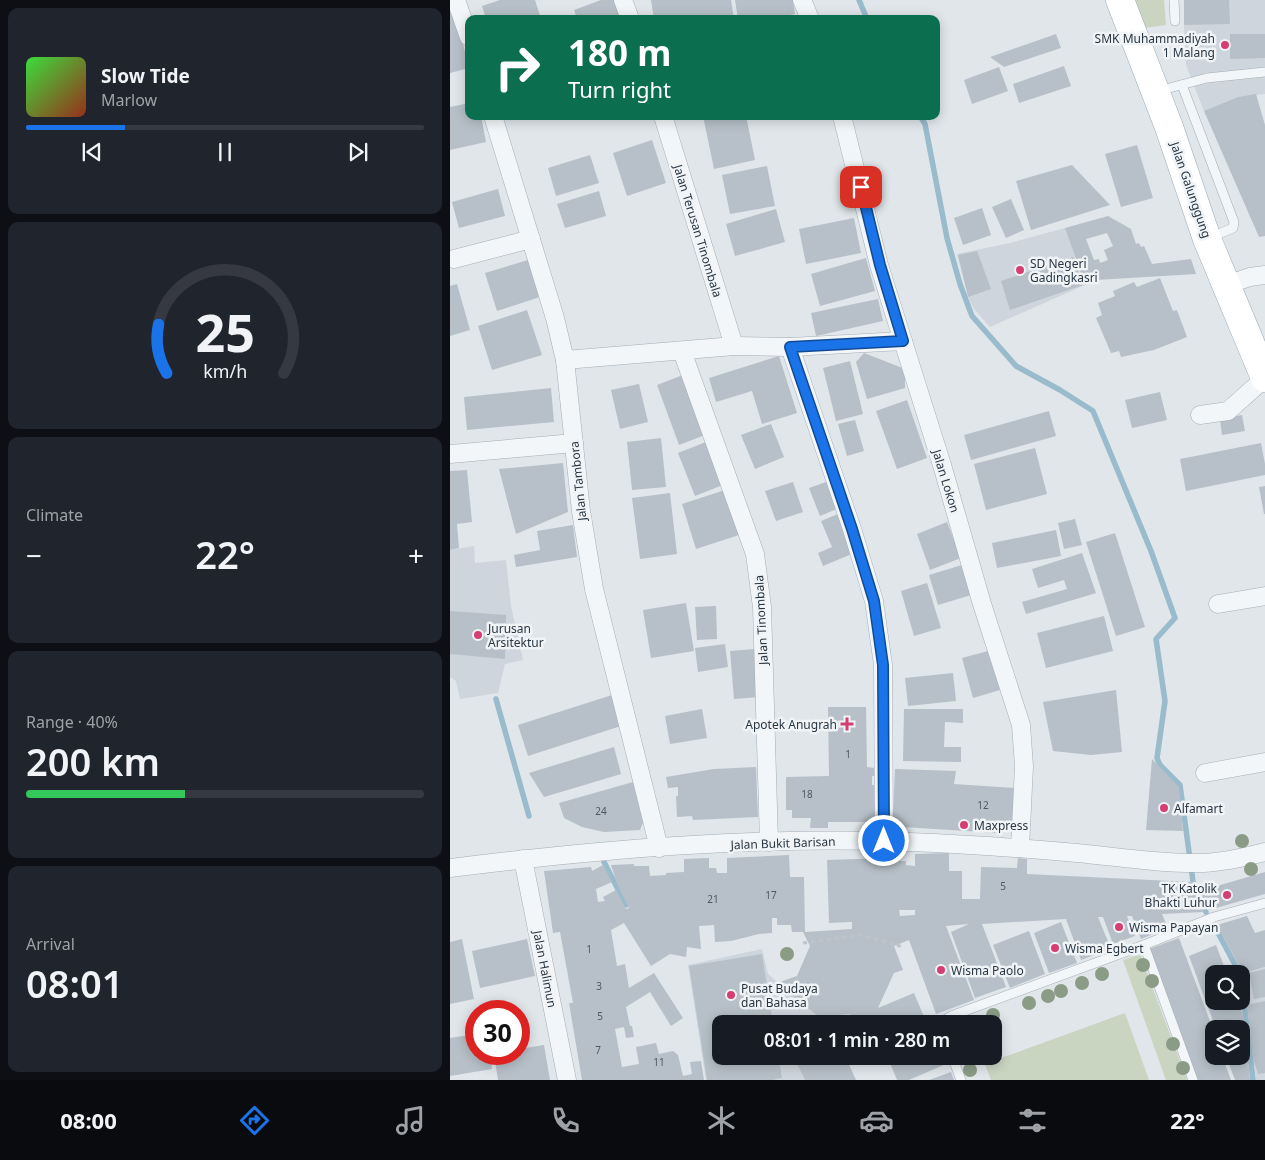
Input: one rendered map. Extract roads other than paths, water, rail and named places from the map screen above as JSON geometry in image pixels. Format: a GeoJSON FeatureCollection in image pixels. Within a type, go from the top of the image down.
{"type":"FeatureCollection","features":[{"type":"Feature","properties":{"kind":"main road","name":"Jalan Galunggung"},"geometry":{"type":"LineString","coordinates":[[1120,0],[1207,239],[1265,378]]}},
{"type":"Feature","properties":{"kind":"street"},"geometry":{"type":"LineString","coordinates":[[456,0],[465,26]]}},
{"type":"Feature","properties":{"kind":"street"},"geometry":{"type":"LineString","coordinates":[[623,0],[629,15]]}},
{"type":"Feature","properties":{"kind":"street"},"geometry":{"type":"LineString","coordinates":[[802,0],[808,15]]}},
{"type":"Feature","properties":{"kind":"street","name":"Jalan Tambora"},"geometry":{"type":"LineString","coordinates":[[494,120],[555,318],[564,360],[581,511],[594,589],[659,848]]}},
{"type":"Feature","properties":{"kind":"street","name":"Jalan Terusan Tinombala"},"geometry":{"type":"LineString","coordinates":[[664,120],[734,346]]}},
{"type":"Feature","properties":{"kind":"street","name":"Jalan Lokon"},"geometry":{"type":"LineString","coordinates":[[843,120],[880,265],[942,465],[982,604],[1022,724],[1024,766],[1020,848]]}},
{"type":"Feature","properties":{"kind":"street"},"geometry":{"type":"LineString","coordinates":[[454,259],[531,239]]}},
{"type":"Feature","properties":{"kind":"street"},"geometry":{"type":"LineString","coordinates":[[1226,285],[1250,277],[1265,275]]}},
{"type":"Feature","properties":{"kind":"street"},"geometry":{"type":"LineString","coordinates":[[564,360],[734,346],[790,347],[903,341]]}},
{"type":"Feature","properties":{"kind":"street"},"geometry":{"type":"LineString","coordinates":[[790,347],[852,529],[874,601],[883,665],[884,841]]}},
{"type":"Feature","properties":{"kind":"street","name":"Jalan Tinombala"},"geometry":{"type":"LineString","coordinates":[[682,351],[757,562],[762,607],[769,842]]}},
{"type":"Feature","properties":{"kind":"street"},"geometry":{"type":"LineString","coordinates":[[1200,415],[1228,412],[1265,378]]}},
{"type":"Feature","properties":{"kind":"street"},"geometry":{"type":"LineString","coordinates":[[450,454],[574,443]]}},
{"type":"Feature","properties":{"kind":"street"},"geometry":{"type":"LineString","coordinates":[[1218,604],[1265,596]]}},
{"type":"Feature","properties":{"kind":"street"},"geometry":{"type":"LineString","coordinates":[[1205,773],[1265,762]]}},
{"type":"Feature","properties":{"kind":"street","name":"Jalan Bukit Barisan"},"geometry":{"type":"LineString","coordinates":[[450,868],[523,859],[659,848],[769,842],[884,841],[1020,848],[1203,863],[1265,852]]}},
{"type":"Feature","properties":{"kind":"street","name":"Jalan Halimun"},"geometry":{"type":"LineString","coordinates":[[523,859],[567,1080]]}},
{"type":"Feature","properties":{"kind":"lane"},"geometry":{"type":"LineString","coordinates":[[1174,0],[1175,22]]}},
{"type":"Feature","properties":{"kind":"lane"},"geometry":{"type":"LineString","coordinates":[[1155,92],[1207,78],[1265,72]]}},
{"type":"Feature","properties":{"kind":"lane"},"geometry":{"type":"LineString","coordinates":[[1182,85],[1234,222],[1233,228],[1207,239]]}},
{"type":"Feature","properties":{"kind":"lane"},"geometry":{"type":"LineString","coordinates":[[954,1015],[1144,945],[1214,917],[1265,903]]}},
{"type":"Feature","properties":{"kind":"lane"},"geometry":{"type":"LineString","coordinates":[[1144,945],[1194,1080]]}},
{"type":"Feature","properties":{"kind":"lane"},"geometry":{"type":"LineString","coordinates":[[955,1065],[961,1080]]}},
{"type":"Feature","properties":{"kind":"waterway"},"geometry":{"type":"LineString","coordinates":[[859,0],[865,15]]}},
{"type":"Feature","properties":{"kind":"waterway"},"geometry":{"type":"LineString","coordinates":[[922,120],[925,124],[947,238],[960,284],[972,316],[1016,366],[1093,411],[1151,551],[1175,618],[1156,639],[1165,701],[1157,758],[1160,765],[1180,785],[1194,889],[1206,912]]}},
{"type":"Feature","properties":{"kind":"waterway"},"geometry":{"type":"LineString","coordinates":[[496,699],[529,816]]}},
{"type":"Feature","properties":{"kind":"waterway"},"geometry":{"type":"LineString","coordinates":[[604,862],[626,905]]}},
{"type":"Feature","properties":{"kind":"waterway"},"geometry":{"type":"LineString","coordinates":[[1216,929],[1235,965]]}},
{"type":"Feature","properties":{"kind":"waterway"},"geometry":{"type":"LineString","coordinates":[[1245,1010],[1253,1080]]}},
{"type":"Feature","properties":{"kind":"place","name":"SMK Muhammadiyah 1 Malang"},"geometry":{"type":"Point","coordinates":[1225,45]}},
{"type":"Feature","properties":{"kind":"place","name":"SD Negeri Gadingkasri"},"geometry":{"type":"Point","coordinates":[1020,270]}},
{"type":"Feature","properties":{"kind":"place","name":"Jurusan Arsitektur"},"geometry":{"type":"Point","coordinates":[478,635]}},
{"type":"Feature","properties":{"kind":"place","name":"Apotek Anugrah"},"geometry":{"type":"Point","coordinates":[847,724]}},
{"type":"Feature","properties":{"kind":"place","name":"Alfamart"},"geometry":{"type":"Point","coordinates":[1164,808]}},
{"type":"Feature","properties":{"kind":"place","name":"Maxpress"},"geometry":{"type":"Point","coordinates":[964,825]}},
{"type":"Feature","properties":{"kind":"place","name":"TK Katolik Bhakti Luhur"},"geometry":{"type":"Point","coordinates":[1227,895]}},
{"type":"Feature","properties":{"kind":"place","name":"Wisma Papayan"},"geometry":{"type":"Point","coordinates":[1119,927]}},
{"type":"Feature","properties":{"kind":"place","name":"Wisma Egbert"},"geometry":{"type":"Point","coordinates":[1055,948]}},
{"type":"Feature","properties":{"kind":"place","name":"Wisma Paolo"},"geometry":{"type":"Point","coordinates":[941,970]}},
{"type":"Feature","properties":{"kind":"place","name":"Pusat Budaya dan Bahasa"},"geometry":{"type":"Point","coordinates":[731,995]}}]}
